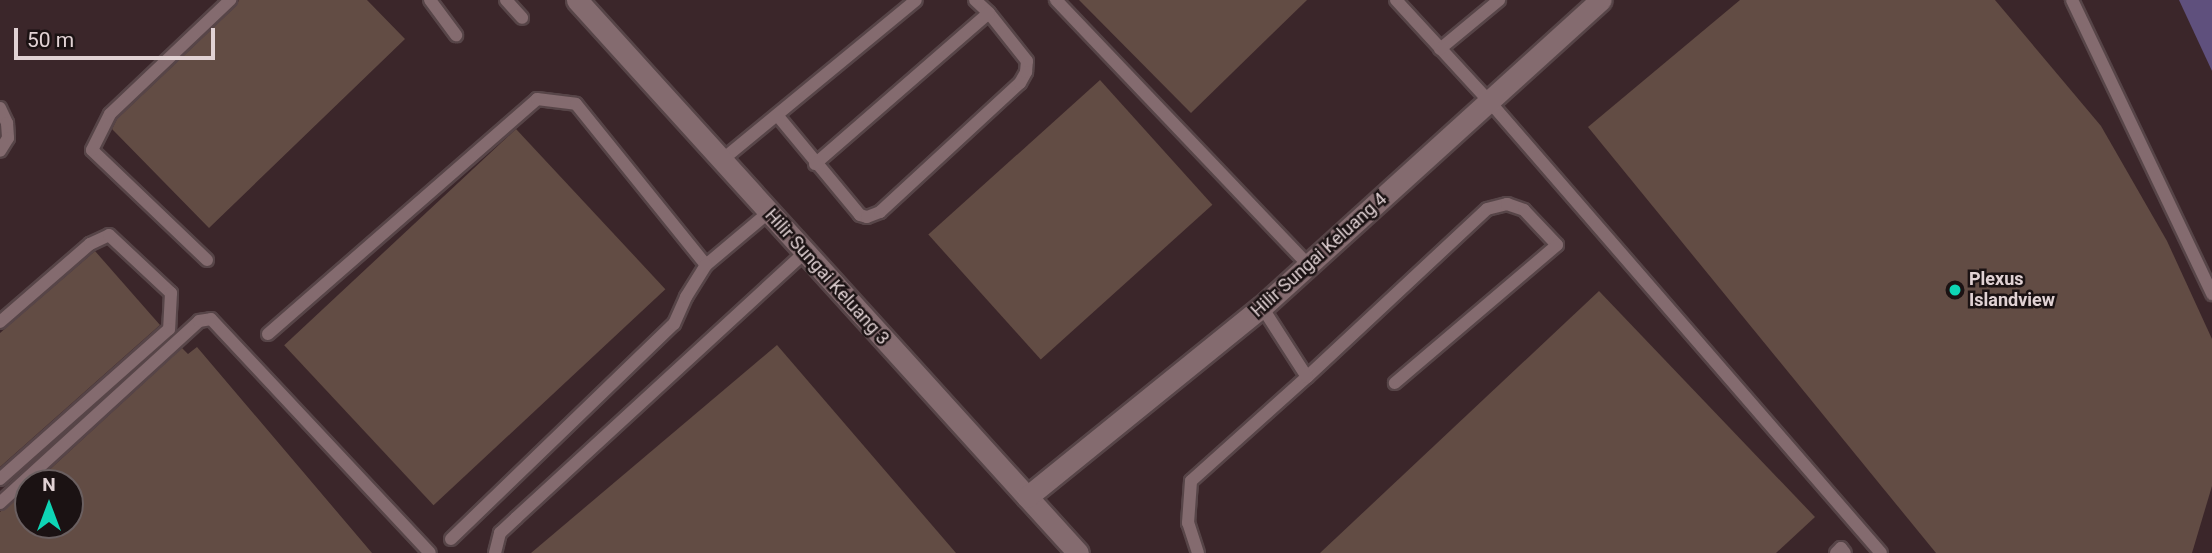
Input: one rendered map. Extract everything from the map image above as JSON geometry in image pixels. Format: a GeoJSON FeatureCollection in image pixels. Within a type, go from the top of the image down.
{"type":"FeatureCollection","features":[{"type":"Feature","properties":{"kind":"street","name":"Hilir Sungai Keluang 3"},"geometry":{"type":"LineString","coordinates":[[577,0],[1027,497],[1069,550]]}},
{"type":"Feature","properties":{"kind":"street","name":"Hilir Sungai Keluang 4"},"geometry":{"type":"LineString","coordinates":[[1027,497],[1262,307],[1600,0]]}},
{"type":"Feature","properties":{"kind":"lane"},"geometry":{"type":"LineString","coordinates":[[207,260],[92,150],[110,114],[230,0]]}},
{"type":"Feature","properties":{"kind":"lane"},"geometry":{"type":"LineString","coordinates":[[430,0],[456,35]]}},
{"type":"Feature","properties":{"kind":"lane"},"geometry":{"type":"LineString","coordinates":[[506,0],[522,18]]}},
{"type":"Feature","properties":{"kind":"lane"},"geometry":{"type":"LineString","coordinates":[[722,160],[916,0]]}},
{"type":"Feature","properties":{"kind":"lane"},"geometry":{"type":"LineString","coordinates":[[776,115],[860,215],[867,217],[880,212],[1020,83],[1026,72],[1027,61],[989,13],[975,0]]}},
{"type":"Feature","properties":{"kind":"lane"},"geometry":{"type":"LineString","coordinates":[[1056,0],[1308,265]]}},
{"type":"Feature","properties":{"kind":"lane"},"geometry":{"type":"LineString","coordinates":[[1396,0],[1489,101],[1881,553]]}},
{"type":"Feature","properties":{"kind":"lane"},"geometry":{"type":"LineString","coordinates":[[1440,49],[1499,0]]}},
{"type":"Feature","properties":{"kind":"lane"},"geometry":{"type":"LineString","coordinates":[[2071,0],[2212,294]]}},
{"type":"Feature","properties":{"kind":"lane"},"geometry":{"type":"LineString","coordinates":[[815,164],[989,13]]}},
{"type":"Feature","properties":{"kind":"lane"},"geometry":{"type":"LineString","coordinates":[[268,334],[537,99],[576,104],[706,265]]}},
{"type":"Feature","properties":{"kind":"lane"},"geometry":{"type":"LineString","coordinates":[[0,108],[7,123],[8,138],[0,152]]}},
{"type":"Feature","properties":{"kind":"lane"},"geometry":{"type":"LineString","coordinates":[[1198,553],[1188,523],[1191,481],[1487,209],[1507,204],[1524,210],[1557,245],[1395,383]]}},
{"type":"Feature","properties":{"kind":"lane"},"geometry":{"type":"LineString","coordinates":[[452,539],[674,324],[686,297],[706,265],[769,212]]}},
{"type":"Feature","properties":{"kind":"lane"},"geometry":{"type":"LineString","coordinates":[[0,322],[90,244],[109,235],[171,293],[169,329],[0,478]]}},
{"type":"Feature","properties":{"kind":"lane"},"geometry":{"type":"LineString","coordinates":[[495,553],[500,533],[806,252]]}},
{"type":"Feature","properties":{"kind":"lane"},"geometry":{"type":"LineString","coordinates":[[1262,307],[1307,377]]}},
{"type":"Feature","properties":{"kind":"lane"},"geometry":{"type":"LineString","coordinates":[[0,503],[200,321],[211,319],[430,553]]}},
{"type":"Feature","properties":{"kind":"shaded area"},"geometry":{"type":"Polygon","coordinates":[[[2179,0],[2212,0],[2212,71],[2179,0]]]}},
{"type":"Feature","properties":{"kind":"building"},"geometry":{"type":"Polygon","coordinates":[[[239,0],[367,0],[405,39],[209,228],[112,129],[117,119],[236,6],[239,0]]]}},
{"type":"Feature","properties":{"kind":"building"},"geometry":{"type":"Polygon","coordinates":[[[1079,0],[1307,0],[1191,113],[1079,0]]]}},
{"type":"Feature","properties":{"kind":"building","name":"Plexus Islandview"},"geometry":{"type":"Polygon","coordinates":[[[1740,0],[1995,0],[2101,126],[2167,241],[2212,339],[2212,486],[2192,553],[1936,553],[1588,127],[1740,0]]]}},
{"type":"Feature","properties":{"kind":"building"},"geometry":{"type":"Polygon","coordinates":[[[1100,80],[1212,205],[1041,359],[928,235],[1100,80]]]}},
{"type":"Feature","properties":{"kind":"building"},"geometry":{"type":"Polygon","coordinates":[[[516,129],[665,289],[434,505],[284,345],[516,129]]]}},
{"type":"Feature","properties":{"kind":"building"},"geometry":{"type":"Polygon","coordinates":[[[95,251],[160,325],[0,467],[0,333],[95,251]]]}},
{"type":"Feature","properties":{"kind":"building"},"geometry":{"type":"Polygon","coordinates":[[[1599,291],[1815,517],[1776,553],[1320,553],[1599,291]]]}},
{"type":"Feature","properties":{"kind":"building"},"geometry":{"type":"Polygon","coordinates":[[[777,345],[956,553],[531,553],[777,345]]]}},
{"type":"Feature","properties":{"kind":"building"},"geometry":{"type":"Polygon","coordinates":[[[197,347],[372,553],[0,553],[0,512],[14,500],[14,539],[84,539],[84,469],[50,469],[182,348],[188,354],[197,347]]]}},
{"type":"Feature","properties":{"kind":"place","name":"Plexus Islandview"},"geometry":{"type":"Point","coordinates":[1955,290]}}]}
